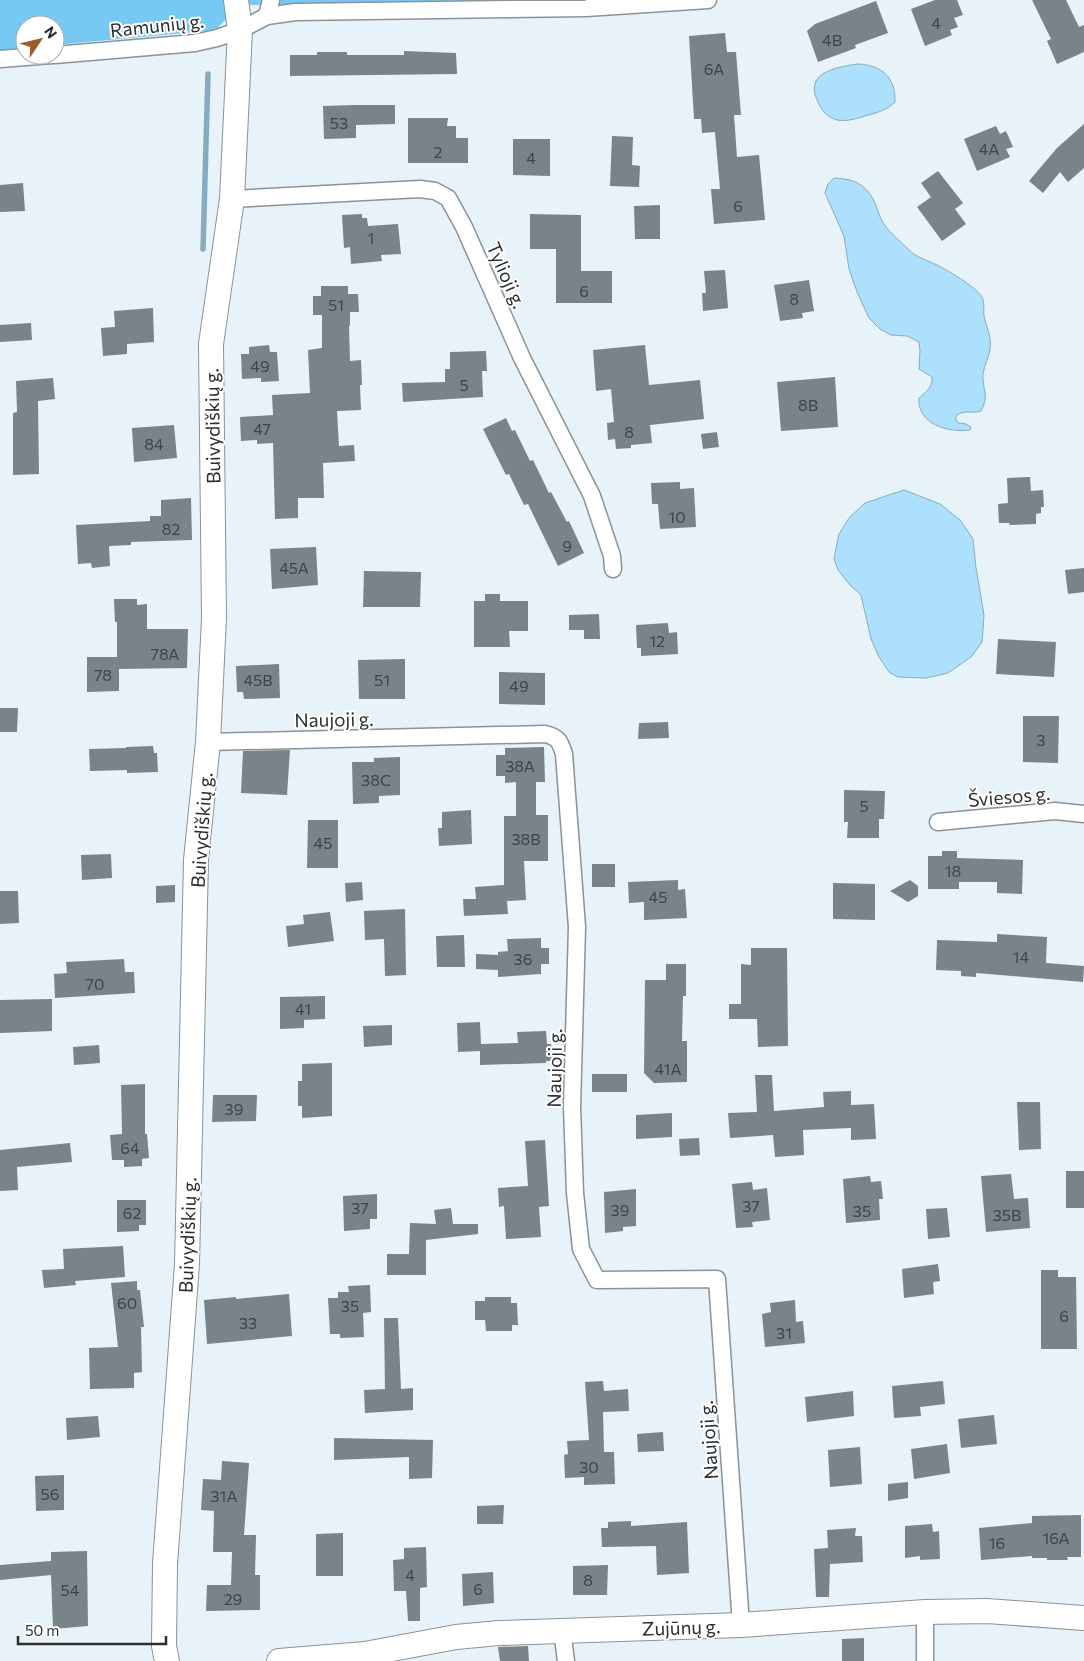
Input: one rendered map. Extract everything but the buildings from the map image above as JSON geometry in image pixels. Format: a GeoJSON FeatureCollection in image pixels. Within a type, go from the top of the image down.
{"type":"FeatureCollection","features":[{"type":"Feature","properties":{"kind":"main road","name":"Buivydiškių g."},"geometry":{"type":"LineString","coordinates":[[167,1661],[164,1646],[165,1564],[187,1264],[196,860],[208,742],[214,618],[211,344],[232,199],[240,30],[236,0]]}},
{"type":"Feature","properties":{"kind":"main road","name":"Zujūnų g."},"geometry":{"type":"LineString","coordinates":[[279,1661],[365,1654],[456,1637],[499,1633],[740,1625],[925,1612],[987,1611],[1084,1618]]}},
{"type":"Feature","properties":{"kind":"street"},"geometry":{"type":"LineString","coordinates":[[267,16],[271,0]]}},
{"type":"Feature","properties":{"kind":"street","name":"Ramunių g."},"geometry":{"type":"LineString","coordinates":[[65,54],[195,43],[240,30],[267,16],[295,12],[586,8],[708,0]]}},
{"type":"Feature","properties":{"kind":"street","name":"Ramunių g."},"geometry":{"type":"LineString","coordinates":[[0,59],[15,58]]}},
{"type":"Feature","properties":{"kind":"street","name":"Tylioji g."},"geometry":{"type":"LineString","coordinates":[[232,199],[420,189],[435,191],[448,198],[464,227],[522,358],[592,496],[612,556],[613,569]]}},
{"type":"Feature","properties":{"kind":"street","name":"Naujoji g."},"geometry":{"type":"LineString","coordinates":[[208,742],[545,734],[554,736],[560,743],[564,754],[577,927],[572,1107],[575,1193],[581,1249],[598,1280],[717,1279],[740,1625]]}},
{"type":"Feature","properties":{"kind":"street","name":"Šviesos g."},"geometry":{"type":"LineString","coordinates":[[938,822],[1055,811],[1084,814]]}},
{"type":"Feature","properties":{"kind":"street"},"geometry":{"type":"LineString","coordinates":[[925,1612],[925,1661]]}},
{"type":"Feature","properties":{"kind":"street"},"geometry":{"type":"LineString","coordinates":[[562,1630],[566,1661]]}},
{"type":"Feature","properties":{"kind":"shaded area"},"geometry":{"type":"Polygon","coordinates":[[[0,0],[225,0],[228,18],[217,28],[206,31],[65,44],[65,15],[15,15],[15,49],[0,50],[0,0]]]}},
{"type":"Feature","properties":{"kind":"shaded area"},"geometry":{"type":"Polygon","coordinates":[[[245,0],[568,0],[246,5],[245,0]]]}},
{"type":"Feature","properties":{"kind":"shaded area"},"geometry":{"type":"Polygon","coordinates":[[[858,64],[874,67],[886,74],[893,86],[895,102],[883,110],[857,118],[833,119],[825,113],[820,105],[815,92],[815,84],[824,73],[840,67],[858,64]]]}},
{"type":"Feature","properties":{"kind":"shaded area"},"geometry":{"type":"Polygon","coordinates":[[[834,178],[853,181],[867,190],[886,228],[909,250],[960,279],[982,297],[984,316],[990,336],[989,352],[983,374],[984,405],[981,411],[965,412],[956,416],[958,423],[966,424],[971,427],[970,430],[952,430],[936,425],[928,420],[920,407],[919,398],[930,386],[932,377],[919,369],[919,342],[907,336],[891,335],[880,329],[869,318],[849,269],[844,236],[825,193],[828,184],[834,178]]]}},
{"type":"Feature","properties":{"kind":"shaded area"},"geometry":{"type":"Polygon","coordinates":[[[904,490],[940,504],[960,520],[973,539],[984,615],[982,642],[971,657],[948,673],[926,678],[898,677],[889,672],[879,657],[871,639],[861,595],[838,570],[834,559],[839,534],[849,518],[865,503],[904,490]]]}},
{"type":"Feature","properties":{"kind":"waterway"},"geometry":{"type":"LineString","coordinates":[[203,249],[208,74]]}}]}
